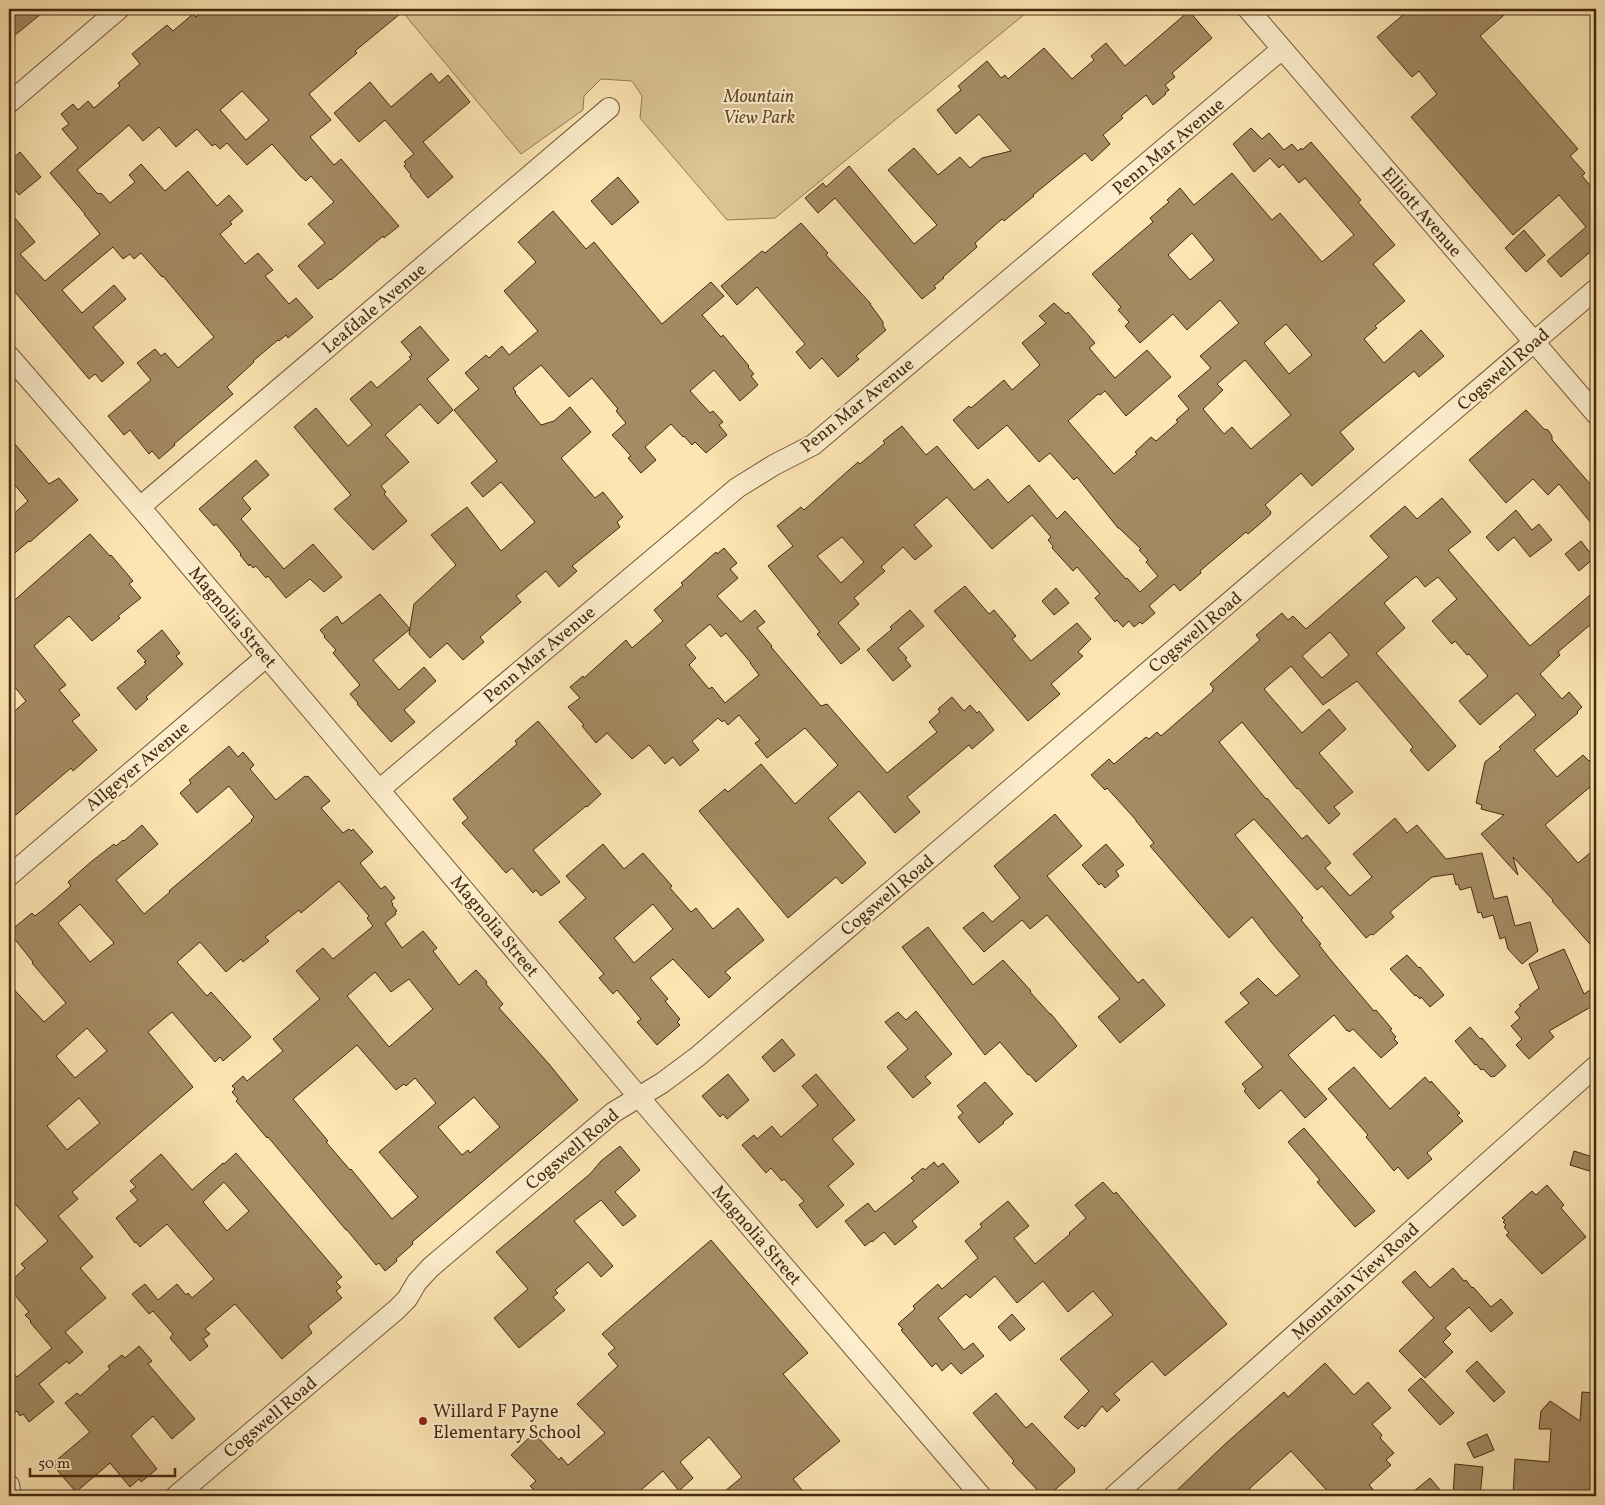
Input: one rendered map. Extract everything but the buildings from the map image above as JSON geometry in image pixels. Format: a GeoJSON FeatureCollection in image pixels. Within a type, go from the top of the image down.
{"type":"FeatureCollection","features":[{"type":"Feature","properties":{"kind":"street"},"geometry":{"type":"LineString","coordinates":[[9,103],[119,9]]}},
{"type":"Feature","properties":{"kind":"street","name":"Elliott Avenue"},"geometry":{"type":"LineString","coordinates":[[1248,9],[1596,414]]}},
{"type":"Feature","properties":{"kind":"street","name":"Penn Mar Avenue"},"geometry":{"type":"LineString","coordinates":[[379,790],[737,488],[774,465],[813,445],[1282,49]]}},
{"type":"Feature","properties":{"kind":"street","name":"Leafdale Avenue"},"geometry":{"type":"LineString","coordinates":[[140,507],[609,108]]}},
{"type":"Feature","properties":{"kind":"street","name":"Cogswell Road"},"geometry":{"type":"LineString","coordinates":[[176,1496],[396,1310],[407,1299],[417,1282],[431,1267],[614,1112],[662,1083],[704,1051],[1596,289]]}},
{"type":"Feature","properties":{"kind":"street","name":"Magnolia Street"},"geometry":{"type":"LineString","coordinates":[[9,356],[140,507],[638,1096],[981,1496]]}},
{"type":"Feature","properties":{"kind":"street","name":"Allgeyer Avenue"},"geometry":{"type":"LineString","coordinates":[[9,876],[266,657]]}},
{"type":"Feature","properties":{"kind":"street","name":"Mountain View Road"},"geometry":{"type":"LineString","coordinates":[[1114,1496],[1596,1066]]}},
{"type":"Feature","properties":{"kind":"street"},"geometry":{"type":"LineString","coordinates":[[9,1485],[11,1496]]}},
{"type":"Feature","properties":{"kind":"green space","name":"Mountain View Park"},"geometry":{"type":"Polygon","coordinates":[[[400,9],[1031,9],[775,218],[727,220],[640,118],[642,96],[632,81],[601,79],[584,96],[583,110],[521,154],[400,9]]]}},
{"type":"Feature","properties":{"kind":"place","name":"Willard F Payne Elementary School"},"geometry":{"type":"Point","coordinates":[423,1421]}}]}
